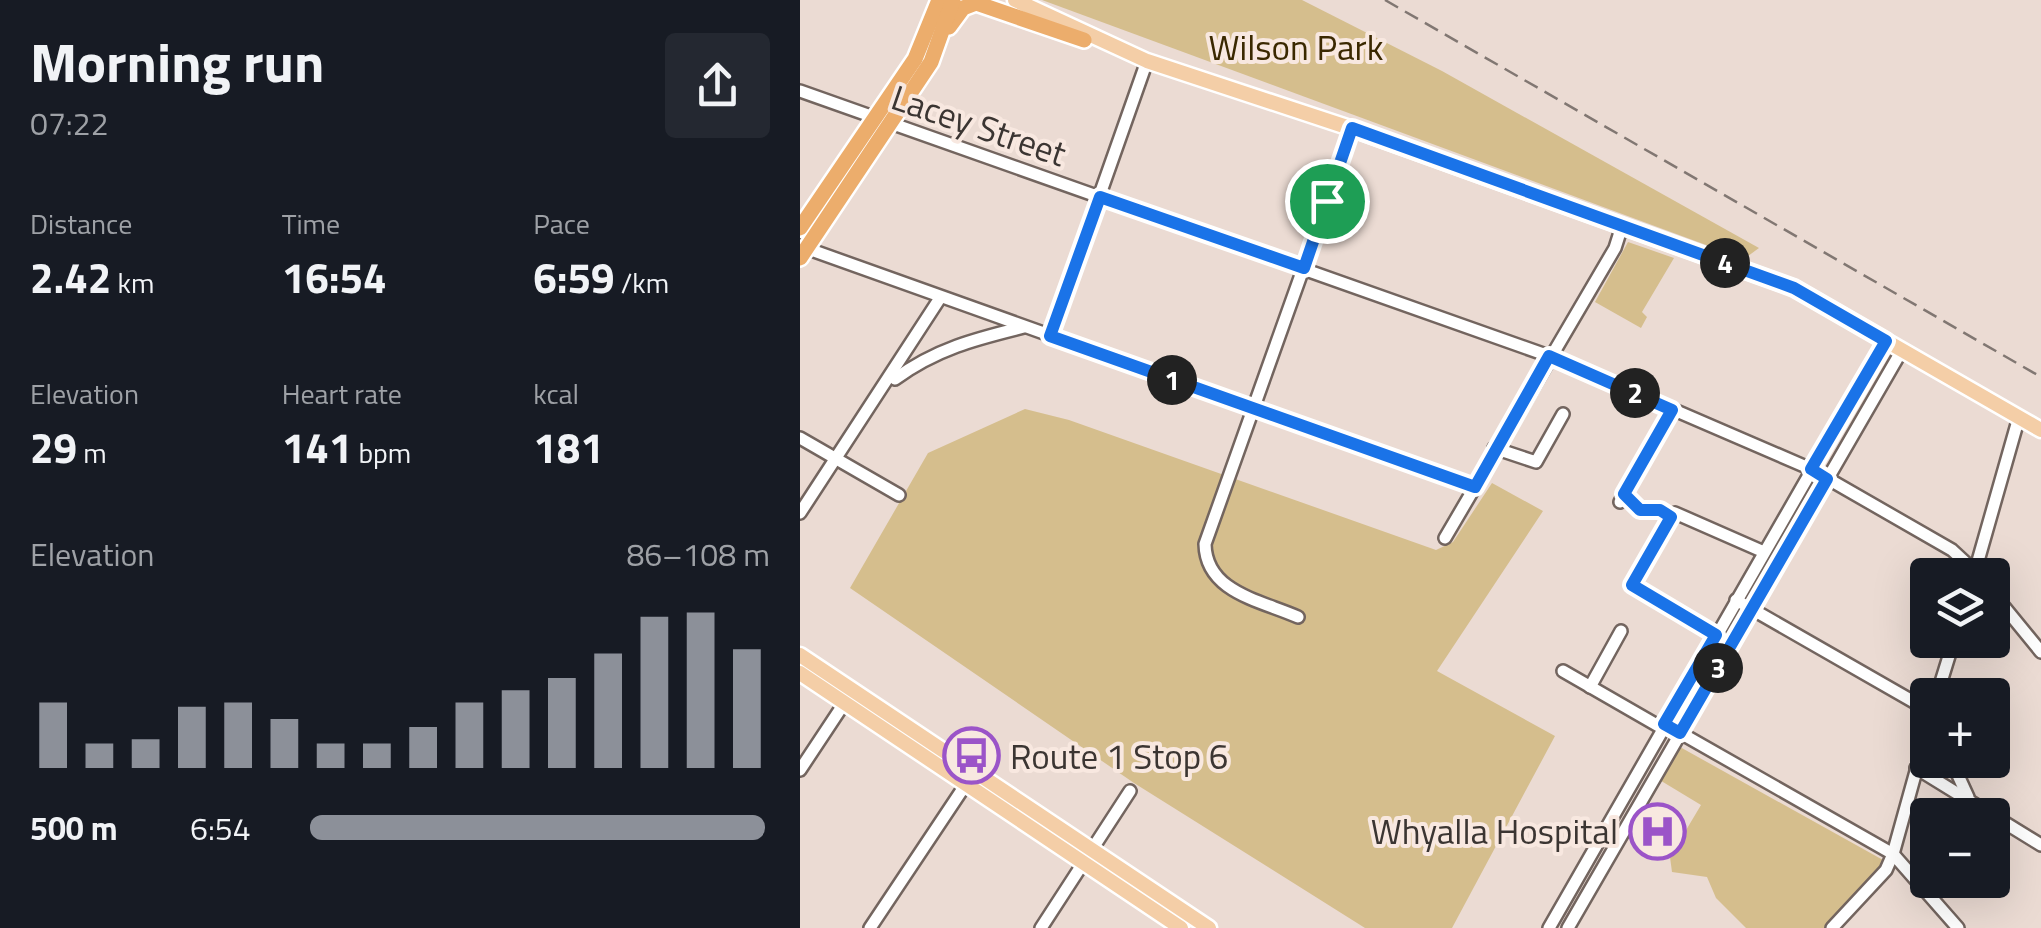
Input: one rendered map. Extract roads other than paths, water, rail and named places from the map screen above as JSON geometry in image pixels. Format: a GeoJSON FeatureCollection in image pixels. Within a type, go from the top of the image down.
{"type":"FeatureCollection","features":[{"type":"Feature","properties":{"kind":"highway"},"geometry":{"type":"LineString","coordinates":[[800,228],[920,50],[936,0]]}},
{"type":"Feature","properties":{"kind":"highway"},"geometry":{"type":"LineString","coordinates":[[943,35],[953,0]]}},
{"type":"Feature","properties":{"kind":"highway"},"geometry":{"type":"LineString","coordinates":[[802,251],[892,123],[943,35],[964,8],[976,3],[1084,40]]}},
{"type":"Feature","properties":{"kind":"main road"},"geometry":{"type":"LineString","coordinates":[[982,0],[1114,48]]}},
{"type":"Feature","properties":{"kind":"main road"},"geometry":{"type":"LineString","coordinates":[[1017,0],[1147,61],[1352,128],[1794,288],[2041,430]]}},
{"type":"Feature","properties":{"kind":"main road"},"geometry":{"type":"LineString","coordinates":[[800,655],[848,696],[1088,857],[1209,928]]}},
{"type":"Feature","properties":{"kind":"main road"},"geometry":{"type":"LineString","coordinates":[[800,672],[848,696]]}},
{"type":"Feature","properties":{"kind":"main road"},"geometry":{"type":"LineString","coordinates":[[1088,857],[1181,928]]}},
{"type":"Feature","properties":{"kind":"street"},"geometry":{"type":"LineString","coordinates":[[1050,336],[1147,61]]}},
{"type":"Feature","properties":{"kind":"street","name":"Lacey Street"},"geometry":{"type":"LineString","coordinates":[[800,91],[1549,356],[1811,469],[1960,558]]}},
{"type":"Feature","properties":{"kind":"street"},"geometry":{"type":"LineString","coordinates":[[1298,616],[1218,582],[1208,570],[1205,544],[1256,410],[1352,128]]}},
{"type":"Feature","properties":{"kind":"street"},"geometry":{"type":"LineString","coordinates":[[1445,538],[1614,248],[1622,226]]}},
{"type":"Feature","properties":{"kind":"street"},"geometry":{"type":"LineString","coordinates":[[802,251],[1475,487]]}},
{"type":"Feature","properties":{"kind":"street"},"geometry":{"type":"LineString","coordinates":[[800,513],[888,384],[940,298]]}},
{"type":"Feature","properties":{"kind":"street"},"geometry":{"type":"LineString","coordinates":[[888,384],[926,356],[957,342],[1024,328]]}},
{"type":"Feature","properties":{"kind":"street"},"geometry":{"type":"LineString","coordinates":[[1550,928],[1886,341]]}},
{"type":"Feature","properties":{"kind":"street"},"geometry":{"type":"LineString","coordinates":[[1568,928],[1902,350]]}},
{"type":"Feature","properties":{"kind":"street"},"geometry":{"type":"LineString","coordinates":[[1671,517],[1660,510],[1640,510],[1622,498],[1672,410]]}},
{"type":"Feature","properties":{"kind":"street"},"geometry":{"type":"LineString","coordinates":[[1494,448],[1536,462],[1563,414]]}},
{"type":"Feature","properties":{"kind":"street"},"geometry":{"type":"LineString","coordinates":[[1980,558],[2018,417]]}},
{"type":"Feature","properties":{"kind":"street"},"geometry":{"type":"LineString","coordinates":[[800,438],[834,461],[900,495]]}},
{"type":"Feature","properties":{"kind":"street"},"geometry":{"type":"LineString","coordinates":[[1716,635],[1632,585],[1671,517],[1675,513],[1764,552]]}},
{"type":"Feature","properties":{"kind":"street"},"geometry":{"type":"LineString","coordinates":[[1736,600],[1910,700]]}},
{"type":"Feature","properties":{"kind":"street"},"geometry":{"type":"LineString","coordinates":[[2010,614],[2041,652]]}},
{"type":"Feature","properties":{"kind":"street"},"geometry":{"type":"LineString","coordinates":[[1590,686],[1621,631]]}},
{"type":"Feature","properties":{"kind":"street"},"geometry":{"type":"LineString","coordinates":[[1563,671],[1893,854],[1958,928]]}},
{"type":"Feature","properties":{"kind":"street"},"geometry":{"type":"LineString","coordinates":[[800,770],[848,696]]}},
{"type":"Feature","properties":{"kind":"street"},"geometry":{"type":"LineString","coordinates":[[870,928],[970,778]]}},
{"type":"Feature","properties":{"kind":"street"},"geometry":{"type":"LineString","coordinates":[[1832,928],[1886,870],[1913,778]]}},
{"type":"Feature","properties":{"kind":"street"},"geometry":{"type":"LineString","coordinates":[[1933,778],[1968,798]]}},
{"type":"Feature","properties":{"kind":"street"},"geometry":{"type":"LineString","coordinates":[[1959,778],[1968,798]]}},
{"type":"Feature","properties":{"kind":"street"},"geometry":{"type":"LineString","coordinates":[[1042,928],[1130,792]]}},
{"type":"Feature","properties":{"kind":"street"},"geometry":{"type":"LineString","coordinates":[[2010,825],[2041,845]]}},
{"type":"Feature","properties":{"kind":"railway"},"geometry":{"type":"LineString","coordinates":[[1385,0],[2041,377]]}},
{"type":"Feature","properties":{"kind":"place","name":"Route 1 Stop 6"},"geometry":{"type":"Point","coordinates":[971,756]}},
{"type":"Feature","properties":{"kind":"place","name":"Whyalla Hospital"},"geometry":{"type":"Point","coordinates":[1657,831]}},
{"type":"Feature","properties":{"kind":"park label","name":"Wilson Park"},"geometry":{"type":"Point","coordinates":[1296,47]}}]}
